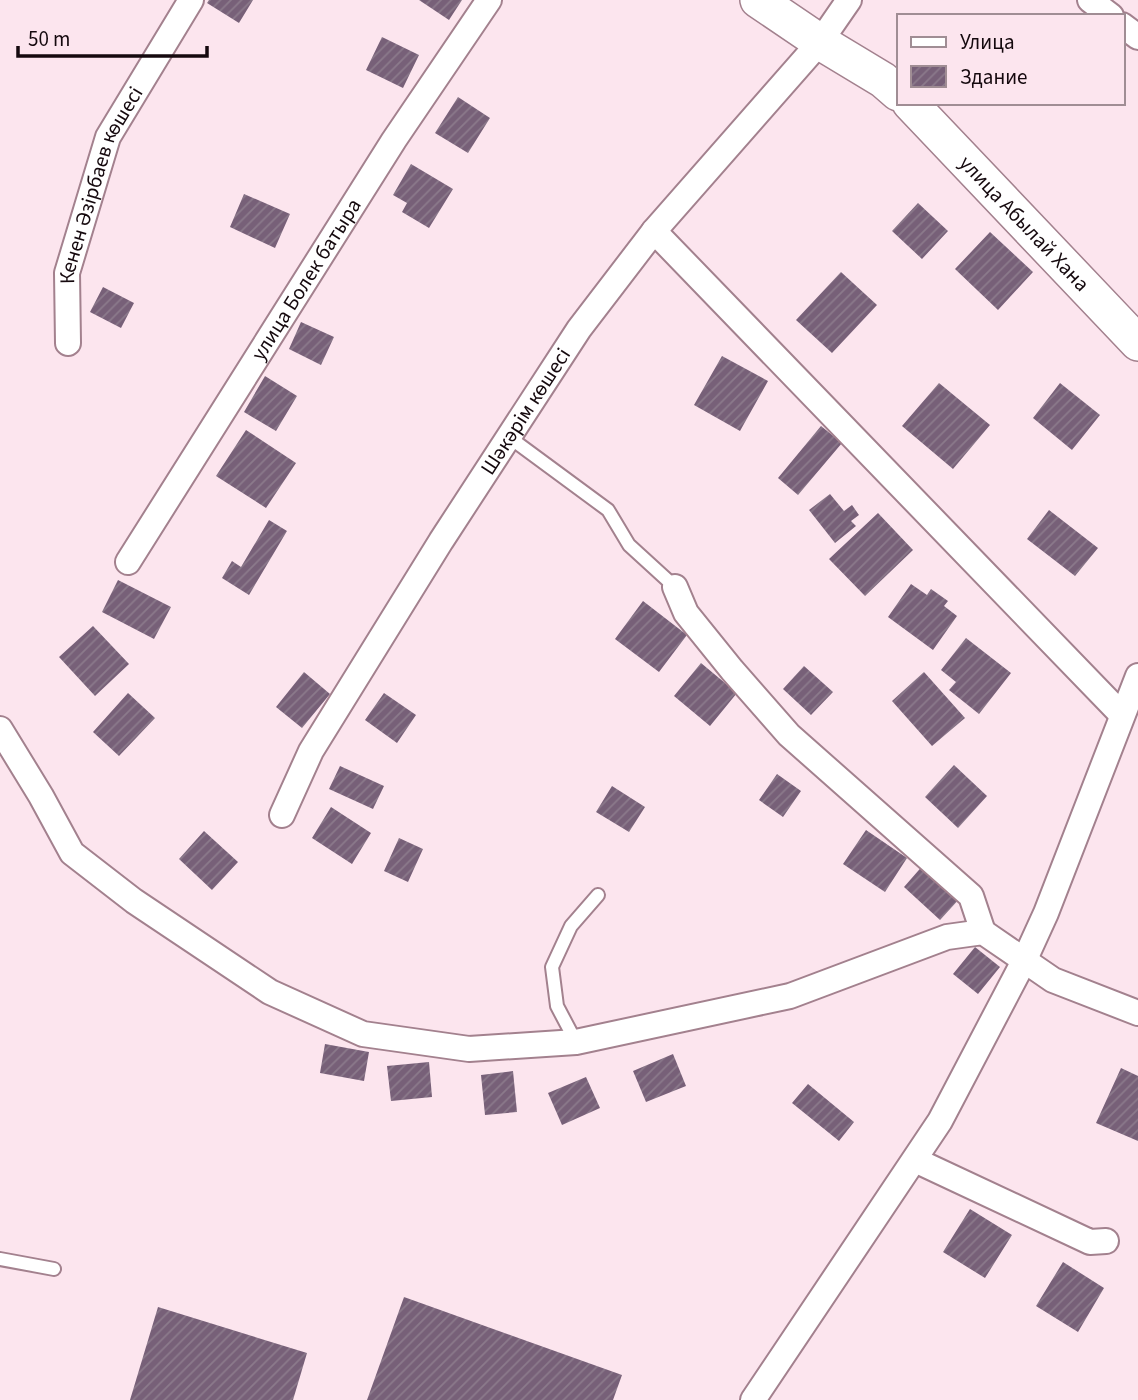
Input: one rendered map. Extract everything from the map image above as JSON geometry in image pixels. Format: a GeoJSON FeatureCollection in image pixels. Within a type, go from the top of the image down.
{"type":"FeatureCollection","features":[{"type":"Feature","properties":{"kind":"street","name":"Кенен Әзірбаев көшесі"},"geometry":{"type":"LineString","coordinates":[[68,343],[67,274],[108,137],[191,0]]}},
{"type":"Feature","properties":{"kind":"street","name":"улица Болек батыра"},"geometry":{"type":"LineString","coordinates":[[128,562],[394,141],[489,0]]}},
{"type":"Feature","properties":{"kind":"street"},"geometry":{"type":"LineString","coordinates":[[758,0],[883,80],[897,92]]}},
{"type":"Feature","properties":{"kind":"street","name":"Шәкәрім көшесі"},"geometry":{"type":"LineString","coordinates":[[282,815],[311,751],[441,541],[579,330],[654,231],[820,42],[849,0]]}},
{"type":"Feature","properties":{"kind":"street"},"geometry":{"type":"LineString","coordinates":[[1090,0],[1108,14]]}},
{"type":"Feature","properties":{"kind":"street","name":"улица Абылай Хана"},"geometry":{"type":"LineString","coordinates":[[912,105],[1138,343]]}},
{"type":"Feature","properties":{"kind":"street"},"geometry":{"type":"LineString","coordinates":[[654,231],[1122,715]]}},
{"type":"Feature","properties":{"kind":"street"},"geometry":{"type":"LineString","coordinates":[[676,587],[686,613],[789,735],[971,896],[983,932],[1053,980],[1138,1013]]}},
{"type":"Feature","properties":{"kind":"street"},"geometry":{"type":"LineString","coordinates":[[753,1400],[940,1121],[1025,959],[1046,913],[1138,676]]}},
{"type":"Feature","properties":{"kind":"street"},"geometry":{"type":"LineString","coordinates":[[0,729],[72,853],[134,901],[270,992],[363,1034],[469,1049],[576,1042],[790,996],[947,937],[983,932]]}},
{"type":"Feature","properties":{"kind":"street"},"geometry":{"type":"LineString","coordinates":[[915,1160],[1090,1242],[1106,1241]]}},
{"type":"Feature","properties":{"kind":"lane"},"geometry":{"type":"LineString","coordinates":[[509,437],[608,510],[629,545],[676,587]]}},
{"type":"Feature","properties":{"kind":"lane"},"geometry":{"type":"LineString","coordinates":[[576,1042],[557,1006],[552,967],[571,926],[598,895]]}},
{"type":"Feature","properties":{"kind":"lane"},"geometry":{"type":"LineString","coordinates":[[0,1259],[54,1269]]}},
{"type":"Feature","properties":{"kind":"building"},"geometry":{"type":"Polygon","coordinates":[[[209,0],[253,0],[239,23],[207,3],[209,0]]]}},
{"type":"Feature","properties":{"kind":"building"},"geometry":{"type":"Polygon","coordinates":[[[419,0],[462,0],[449,20],[419,0]]]}},
{"type":"Feature","properties":{"kind":"building"},"geometry":{"type":"Polygon","coordinates":[[[382,37],[419,55],[403,88],[366,70],[382,37]]]}},
{"type":"Feature","properties":{"kind":"building"},"geometry":{"type":"Polygon","coordinates":[[[458,97],[490,118],[468,153],[435,133],[458,97]]]}},
{"type":"Feature","properties":{"kind":"building"},"geometry":{"type":"Polygon","coordinates":[[[411,164],[453,189],[429,228],[402,212],[407,203],[393,195],[411,164]]]}},
{"type":"Feature","properties":{"kind":"building"},"geometry":{"type":"Polygon","coordinates":[[[244,194],[290,214],[275,248],[230,227],[244,194]]]}},
{"type":"Feature","properties":{"kind":"building"},"geometry":{"type":"Polygon","coordinates":[[[918,203],[948,231],[922,259],[892,231],[918,203]]]}},
{"type":"Feature","properties":{"kind":"building"},"geometry":{"type":"Polygon","coordinates":[[[990,232],[1033,272],[998,310],[955,269],[990,232]]]}},
{"type":"Feature","properties":{"kind":"building"},"geometry":{"type":"Polygon","coordinates":[[[841,272],[877,305],[832,353],[796,320],[841,272]]]}},
{"type":"Feature","properties":{"kind":"building"},"geometry":{"type":"Polygon","coordinates":[[[103,287],[134,303],[121,328],[90,312],[103,287]]]}},
{"type":"Feature","properties":{"kind":"building"},"geometry":{"type":"Polygon","coordinates":[[[301,322],[334,337],[321,365],[289,349],[301,322]]]}},
{"type":"Feature","properties":{"kind":"building"},"geometry":{"type":"Polygon","coordinates":[[[722,356],[768,381],[740,431],[694,405],[722,356]]]}},
{"type":"Feature","properties":{"kind":"building"},"geometry":{"type":"Polygon","coordinates":[[[265,376],[297,396],[276,431],[244,412],[265,376]]]}},
{"type":"Feature","properties":{"kind":"building"},"geometry":{"type":"Polygon","coordinates":[[[939,383],[990,425],[953,469],[902,426],[939,383]]]}},
{"type":"Feature","properties":{"kind":"building"},"geometry":{"type":"Polygon","coordinates":[[[1060,383],[1100,415],[1072,450],[1033,418],[1060,383]]]}},
{"type":"Feature","properties":{"kind":"building"},"geometry":{"type":"Polygon","coordinates":[[[821,426],[842,443],[798,495],[778,478],[821,426]]]}},
{"type":"Feature","properties":{"kind":"building"},"geometry":{"type":"Polygon","coordinates":[[[246,430],[296,463],[266,508],[216,476],[246,430]]]}},
{"type":"Feature","properties":{"kind":"building"},"geometry":{"type":"Polygon","coordinates":[[[830,494],[844,511],[852,505],[859,515],[851,521],[856,526],[835,543],[809,510],[830,494]]]}},
{"type":"Feature","properties":{"kind":"building"},"geometry":{"type":"Polygon","coordinates":[[[1049,510],[1098,548],[1075,576],[1027,539],[1049,510]]]}},
{"type":"Feature","properties":{"kind":"building"},"geometry":{"type":"Polygon","coordinates":[[[878,513],[913,550],[865,596],[829,559],[878,513]]]}},
{"type":"Feature","properties":{"kind":"building"},"geometry":{"type":"Polygon","coordinates":[[[269,520],[287,531],[249,595],[222,578],[232,561],[241,567],[269,520]]]}},
{"type":"Feature","properties":{"kind":"building"},"geometry":{"type":"Polygon","coordinates":[[[118,580],[171,607],[154,639],[102,612],[118,580]]]}},
{"type":"Feature","properties":{"kind":"building"},"geometry":{"type":"Polygon","coordinates":[[[911,584],[927,595],[931,589],[948,601],[944,606],[957,616],[933,650],[888,617],[911,584]]]}},
{"type":"Feature","properties":{"kind":"building"},"geometry":{"type":"Polygon","coordinates":[[[643,601],[687,635],[659,672],[615,639],[643,601]]]}},
{"type":"Feature","properties":{"kind":"building"},"geometry":{"type":"Polygon","coordinates":[[[93,626],[129,664],[95,696],[59,657],[93,626]]]}},
{"type":"Feature","properties":{"kind":"building"},"geometry":{"type":"Polygon","coordinates":[[[966,638],[1011,673],[979,714],[949,690],[956,682],[941,670],[966,638]]]}},
{"type":"Feature","properties":{"kind":"building"},"geometry":{"type":"Polygon","coordinates":[[[701,663],[737,693],[710,726],[674,696],[701,663]]]}},
{"type":"Feature","properties":{"kind":"building"},"geometry":{"type":"Polygon","coordinates":[[[804,666],[833,692],[811,715],[783,689],[804,666]]]}},
{"type":"Feature","properties":{"kind":"building"},"geometry":{"type":"Polygon","coordinates":[[[304,672],[330,694],[302,728],[276,707],[304,672]]]}},
{"type":"Feature","properties":{"kind":"building"},"geometry":{"type":"Polygon","coordinates":[[[924,672],[965,718],[932,746],[892,701],[924,672]]]}},
{"type":"Feature","properties":{"kind":"building"},"geometry":{"type":"Polygon","coordinates":[[[128,693],[155,718],[119,756],[93,732],[128,693]]]}},
{"type":"Feature","properties":{"kind":"building"},"geometry":{"type":"Polygon","coordinates":[[[384,693],[416,715],[397,743],[365,720],[384,693]]]}},
{"type":"Feature","properties":{"kind":"building"},"geometry":{"type":"Polygon","coordinates":[[[954,765],[987,796],[958,828],[925,797],[954,765]]]}},
{"type":"Feature","properties":{"kind":"building"},"geometry":{"type":"Polygon","coordinates":[[[340,766],[384,786],[373,809],[329,789],[340,766]]]}},
{"type":"Feature","properties":{"kind":"building"},"geometry":{"type":"Polygon","coordinates":[[[777,774],[801,791],[783,817],[759,800],[777,774]]]}},
{"type":"Feature","properties":{"kind":"building"},"geometry":{"type":"Polygon","coordinates":[[[612,786],[645,807],[629,832],[596,812],[612,786]]]}},
{"type":"Feature","properties":{"kind":"building"},"geometry":{"type":"Polygon","coordinates":[[[331,807],[371,833],[352,864],[312,838],[331,807]]]}},
{"type":"Feature","properties":{"kind":"building"},"geometry":{"type":"Polygon","coordinates":[[[866,830],[907,858],[885,892],[843,864],[866,830]]]}},
{"type":"Feature","properties":{"kind":"building"},"geometry":{"type":"Polygon","coordinates":[[[204,831],[238,862],[212,890],[179,859],[204,831]]]}},
{"type":"Feature","properties":{"kind":"building"},"geometry":{"type":"Polygon","coordinates":[[[399,838],[423,849],[408,882],[384,871],[399,838]]]}},
{"type":"Feature","properties":{"kind":"building"},"geometry":{"type":"Polygon","coordinates":[[[925,863],[961,897],[940,920],[904,887],[925,863]]]}},
{"type":"Feature","properties":{"kind":"building"},"geometry":{"type":"Polygon","coordinates":[[[975,947],[1000,967],[978,994],[953,974],[975,947]]]}},
{"type":"Feature","properties":{"kind":"building"},"geometry":{"type":"Polygon","coordinates":[[[325,1044],[369,1052],[364,1081],[320,1073],[325,1044]]]}},
{"type":"Feature","properties":{"kind":"building"},"geometry":{"type":"Polygon","coordinates":[[[673,1054],[686,1086],[646,1102],[633,1071],[673,1054]]]}},
{"type":"Feature","properties":{"kind":"building"},"geometry":{"type":"Polygon","coordinates":[[[429,1062],[432,1097],[391,1101],[387,1066],[429,1062]]]}},
{"type":"Feature","properties":{"kind":"building"},"geometry":{"type":"Polygon","coordinates":[[[1121,1068],[1138,1076],[1138,1141],[1096,1123],[1121,1068]]]}},
{"type":"Feature","properties":{"kind":"building"},"geometry":{"type":"Polygon","coordinates":[[[513,1071],[517,1112],[485,1115],[481,1075],[513,1071]]]}},
{"type":"Feature","properties":{"kind":"building"},"geometry":{"type":"Polygon","coordinates":[[[586,1077],[600,1108],[562,1125],[548,1093],[586,1077]]]}},
{"type":"Feature","properties":{"kind":"building"},"geometry":{"type":"Polygon","coordinates":[[[808,1084],[854,1122],[839,1141],[792,1103],[808,1084]]]}},
{"type":"Feature","properties":{"kind":"building"},"geometry":{"type":"Polygon","coordinates":[[[970,1209],[1012,1235],[985,1278],[943,1252],[970,1209]]]}},
{"type":"Feature","properties":{"kind":"building"},"geometry":{"type":"Polygon","coordinates":[[[1063,1262],[1104,1288],[1078,1332],[1036,1306],[1063,1262]]]}},
{"type":"Feature","properties":{"kind":"building"},"geometry":{"type":"Polygon","coordinates":[[[404,1297],[622,1375],[613,1400],[367,1400],[404,1297]]]}},
{"type":"Feature","properties":{"kind":"building"},"geometry":{"type":"Polygon","coordinates":[[[158,1307],[307,1353],[293,1400],[130,1400],[158,1307]]]}}]}
